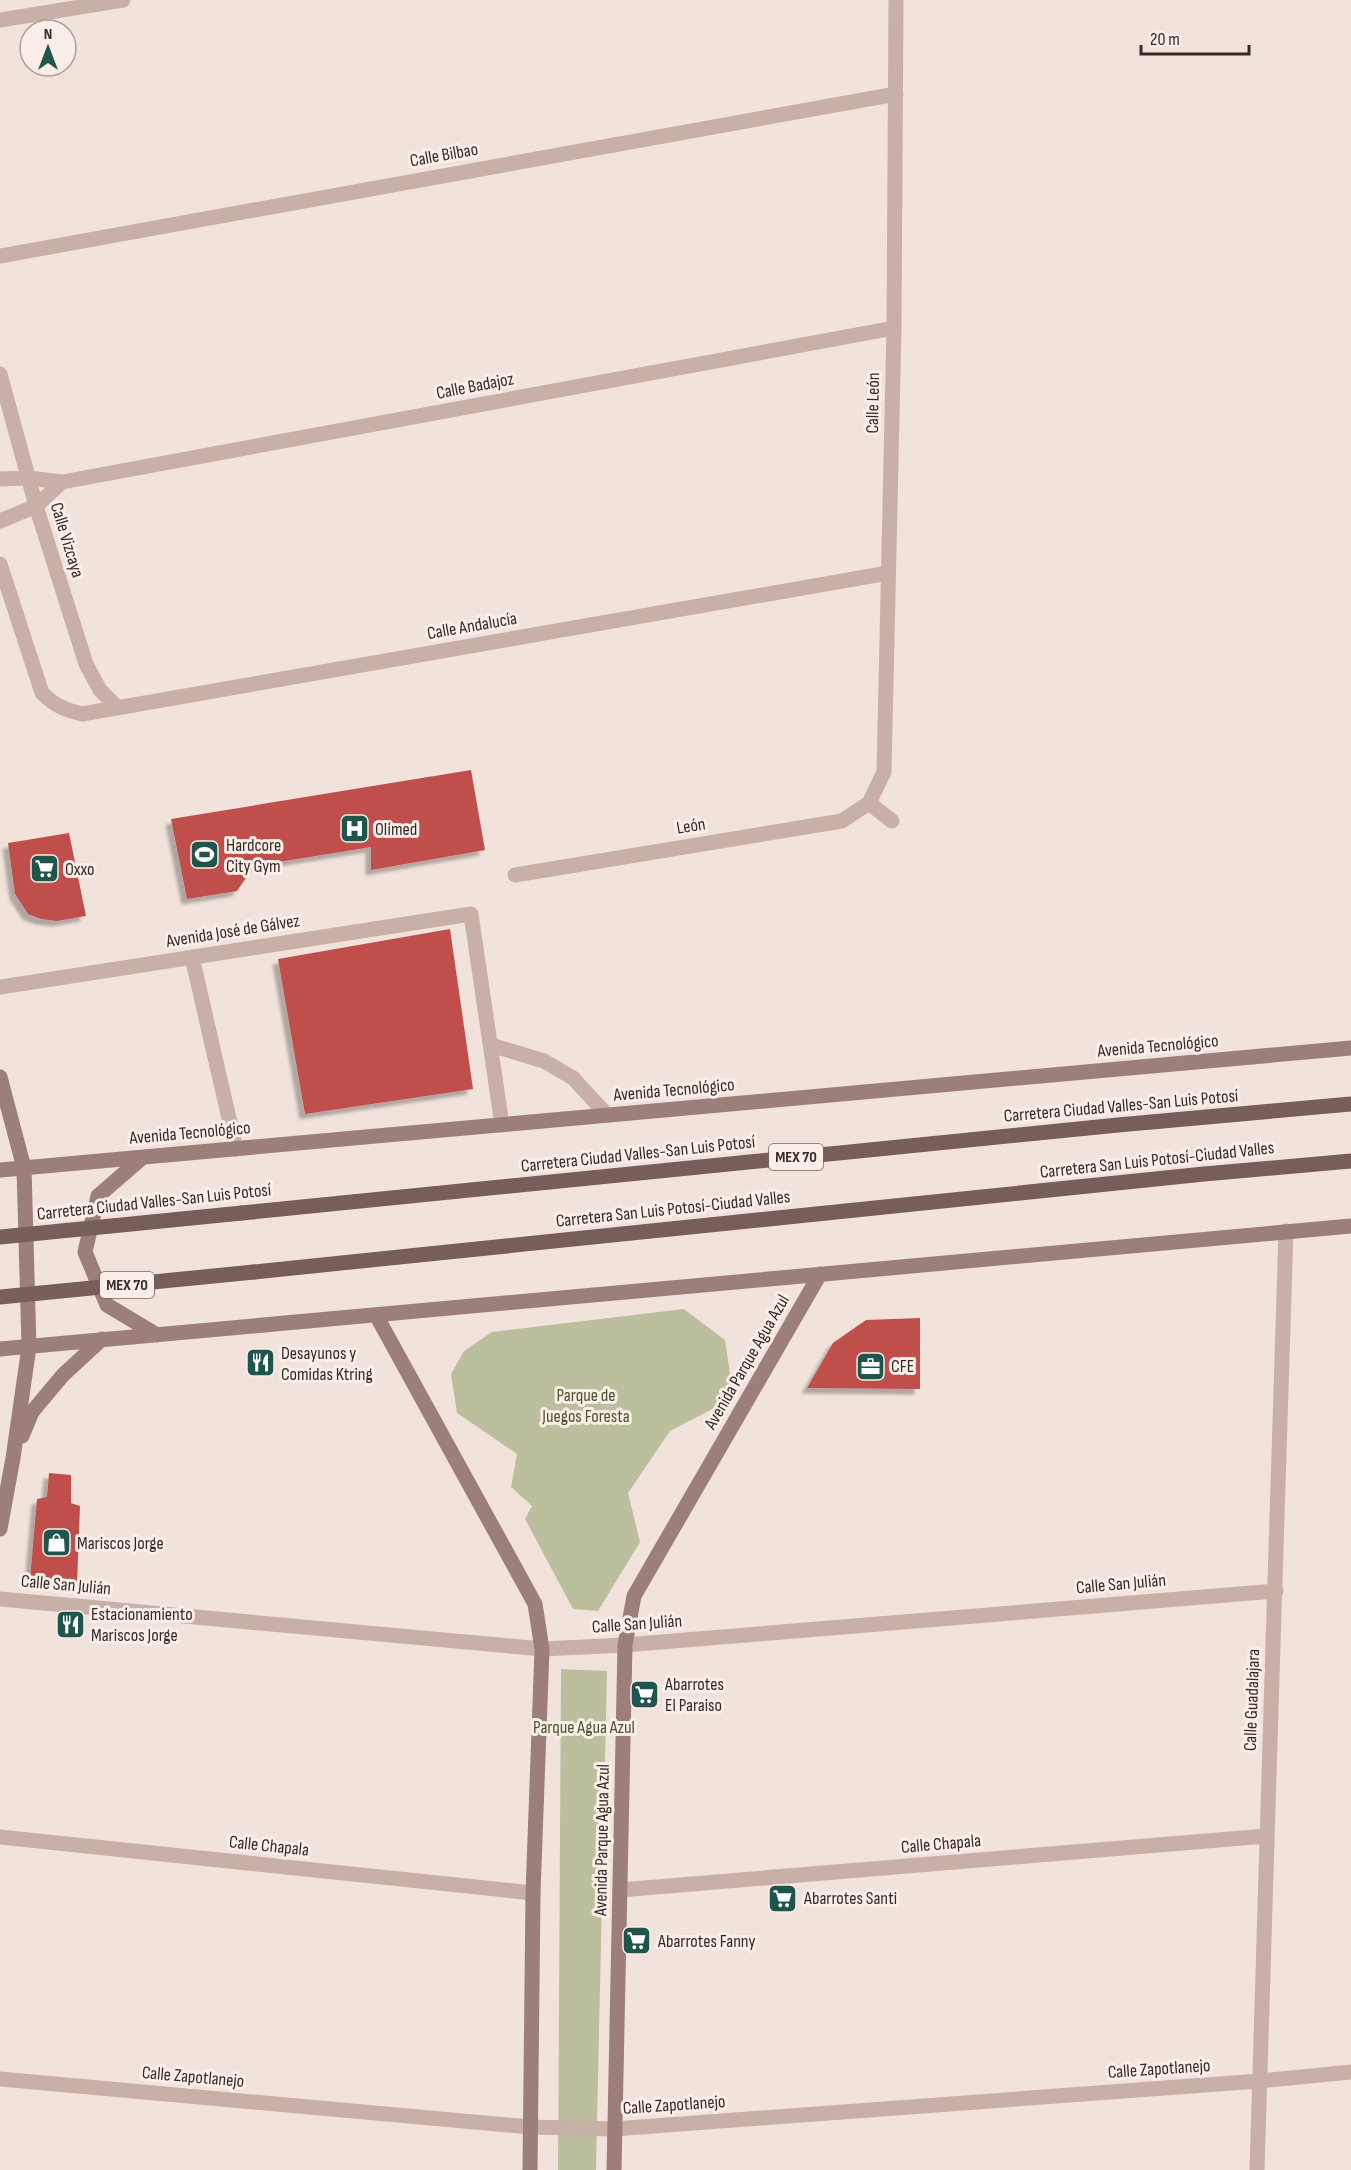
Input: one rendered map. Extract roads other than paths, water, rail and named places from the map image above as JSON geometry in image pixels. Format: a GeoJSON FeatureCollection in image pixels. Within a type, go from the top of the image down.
{"type":"FeatureCollection","features":[{"type":"Feature","properties":{"kind":"main road","name":"Carretera Ciudad Valles-San Luis Potosí"},"geometry":{"type":"LineString","coordinates":[[0,1237],[1118,1125],[1351,1104]]}},
{"type":"Feature","properties":{"kind":"main road","name":"Carretera San Luis Potosí-Ciudad Valles"},"geometry":{"type":"LineString","coordinates":[[0,1297],[1192,1175],[1351,1161]]}},
{"type":"Feature","properties":{"kind":"street"},"geometry":{"type":"LineString","coordinates":[[0,20],[123,0]]}},
{"type":"Feature","properties":{"kind":"street","name":"Calle León"},"geometry":{"type":"LineString","coordinates":[[869,803],[885,772],[894,328],[896,0]]}},
{"type":"Feature","properties":{"kind":"street","name":"Calle Bilbao"},"geometry":{"type":"LineString","coordinates":[[0,256],[896,94]]}},
{"type":"Feature","properties":{"kind":"street","name":"Calle Badajoz"},"geometry":{"type":"LineString","coordinates":[[0,479],[29,478],[62,482],[894,328]]}},
{"type":"Feature","properties":{"kind":"street","name":"Calle Vizcaya"},"geometry":{"type":"LineString","coordinates":[[0,374],[36,506],[86,664],[100,690],[118,708]]}},
{"type":"Feature","properties":{"kind":"street"},"geometry":{"type":"LineString","coordinates":[[0,521],[36,506],[62,482]]}},
{"type":"Feature","properties":{"kind":"street","name":"Calle Andalucía"},"geometry":{"type":"LineString","coordinates":[[0,564],[42,693],[50,702],[63,709],[82,714],[888,573]]}},
{"type":"Feature","properties":{"kind":"street"},"geometry":{"type":"LineString","coordinates":[[869,803],[892,821]]}},
{"type":"Feature","properties":{"kind":"street","name":"León"},"geometry":{"type":"LineString","coordinates":[[515,875],[842,821],[869,803]]}},
{"type":"Feature","properties":{"kind":"street","name":"Avenida José de Gálvez"},"geometry":{"type":"LineString","coordinates":[[0,987],[471,914],[491,1045]]}},
{"type":"Feature","properties":{"kind":"street"},"geometry":{"type":"LineString","coordinates":[[192,957],[236,1149]]}},
{"type":"Feature","properties":{"kind":"street"},"geometry":{"type":"LineString","coordinates":[[502,1125],[491,1045],[544,1061],[573,1078],[607,1115]]}},
{"type":"Feature","properties":{"kind":"street","name":"Avenida Tecnológico"},"geometry":{"type":"LineString","coordinates":[[0,1170],[1351,1048]]}},
{"type":"Feature","properties":{"kind":"street"},"geometry":{"type":"LineString","coordinates":[[0,1077],[24,1168],[29,1347],[0,1529]]}},
{"type":"Feature","properties":{"kind":"street"},"geometry":{"type":"LineString","coordinates":[[142,1157],[98,1196],[84,1252],[107,1305],[157,1335]]}},
{"type":"Feature","properties":{"kind":"street"},"geometry":{"type":"LineString","coordinates":[[0,1349],[1351,1226]]}},
{"type":"Feature","properties":{"kind":"street","name":"Calle Guadalajara"},"geometry":{"type":"LineString","coordinates":[[1257,2170],[1286,1232]]}},
{"type":"Feature","properties":{"kind":"street","name":"Avenida Parque Agua Azul"},"geometry":{"type":"LineString","coordinates":[[614,2170],[625,1645],[634,1596],[820,1274]]}},
{"type":"Feature","properties":{"kind":"street"},"geometry":{"type":"LineString","coordinates":[[376,1315],[535,1604],[542,1649],[533,1893],[530,2170]]}},
{"type":"Feature","properties":{"kind":"street"},"geometry":{"type":"LineString","coordinates":[[13,1458],[32,1412],[63,1375],[102,1339]]}},
{"type":"Feature","properties":{"kind":"street","name":"Calle San Julián"},"geometry":{"type":"LineString","coordinates":[[0,1599],[542,1649],[625,1645],[1276,1591]]}},
{"type":"Feature","properties":{"kind":"street","name":"Calle Chapala"},"geometry":{"type":"LineString","coordinates":[[620,1890],[1266,1836]]}},
{"type":"Feature","properties":{"kind":"street","name":"Calle Chapala"},"geometry":{"type":"LineString","coordinates":[[0,1837],[533,1893]]}},
{"type":"Feature","properties":{"kind":"street","name":"Calle Zapotlanejo"},"geometry":{"type":"LineString","coordinates":[[0,2079],[530,2127],[615,2129],[1259,2081],[1351,2072]]}},
{"type":"Feature","properties":{"kind":"place","name":"Olimed"},"geometry":{"type":"Point","coordinates":[354,829]}},
{"type":"Feature","properties":{"kind":"place","name":"Hardcore City Gym"},"geometry":{"type":"Point","coordinates":[205,855]}},
{"type":"Feature","properties":{"kind":"place","name":"Oxxo"},"geometry":{"type":"Point","coordinates":[44,869]}},
{"type":"Feature","properties":{"kind":"place","name":"Desayunos y Comidas Ktring"},"geometry":{"type":"Point","coordinates":[260,1363]}},
{"type":"Feature","properties":{"kind":"place","name":"CFE"},"geometry":{"type":"Point","coordinates":[870,1366]}},
{"type":"Feature","properties":{"kind":"place","name":"Mariscos Jorge"},"geometry":{"type":"Point","coordinates":[56,1543]}},
{"type":"Feature","properties":{"kind":"place","name":"Estacionamiento Mariscos Jorge"},"geometry":{"type":"Point","coordinates":[70,1624]}},
{"type":"Feature","properties":{"kind":"place","name":"Abarrotes El Paraiso"},"geometry":{"type":"Point","coordinates":[644,1694]}},
{"type":"Feature","properties":{"kind":"place","name":"Abarrotes Santi"},"geometry":{"type":"Point","coordinates":[783,1898]}},
{"type":"Feature","properties":{"kind":"place","name":"Abarrotes Fanny"},"geometry":{"type":"Point","coordinates":[637,1941]}},
{"type":"Feature","properties":{"kind":"park label","name":"Parque de Juegos Foresta"},"geometry":{"type":"Point","coordinates":[586,1405]}},
{"type":"Feature","properties":{"kind":"park label","name":"Parque Agua Azul"},"geometry":{"type":"Point","coordinates":[584,1727]}}]}
